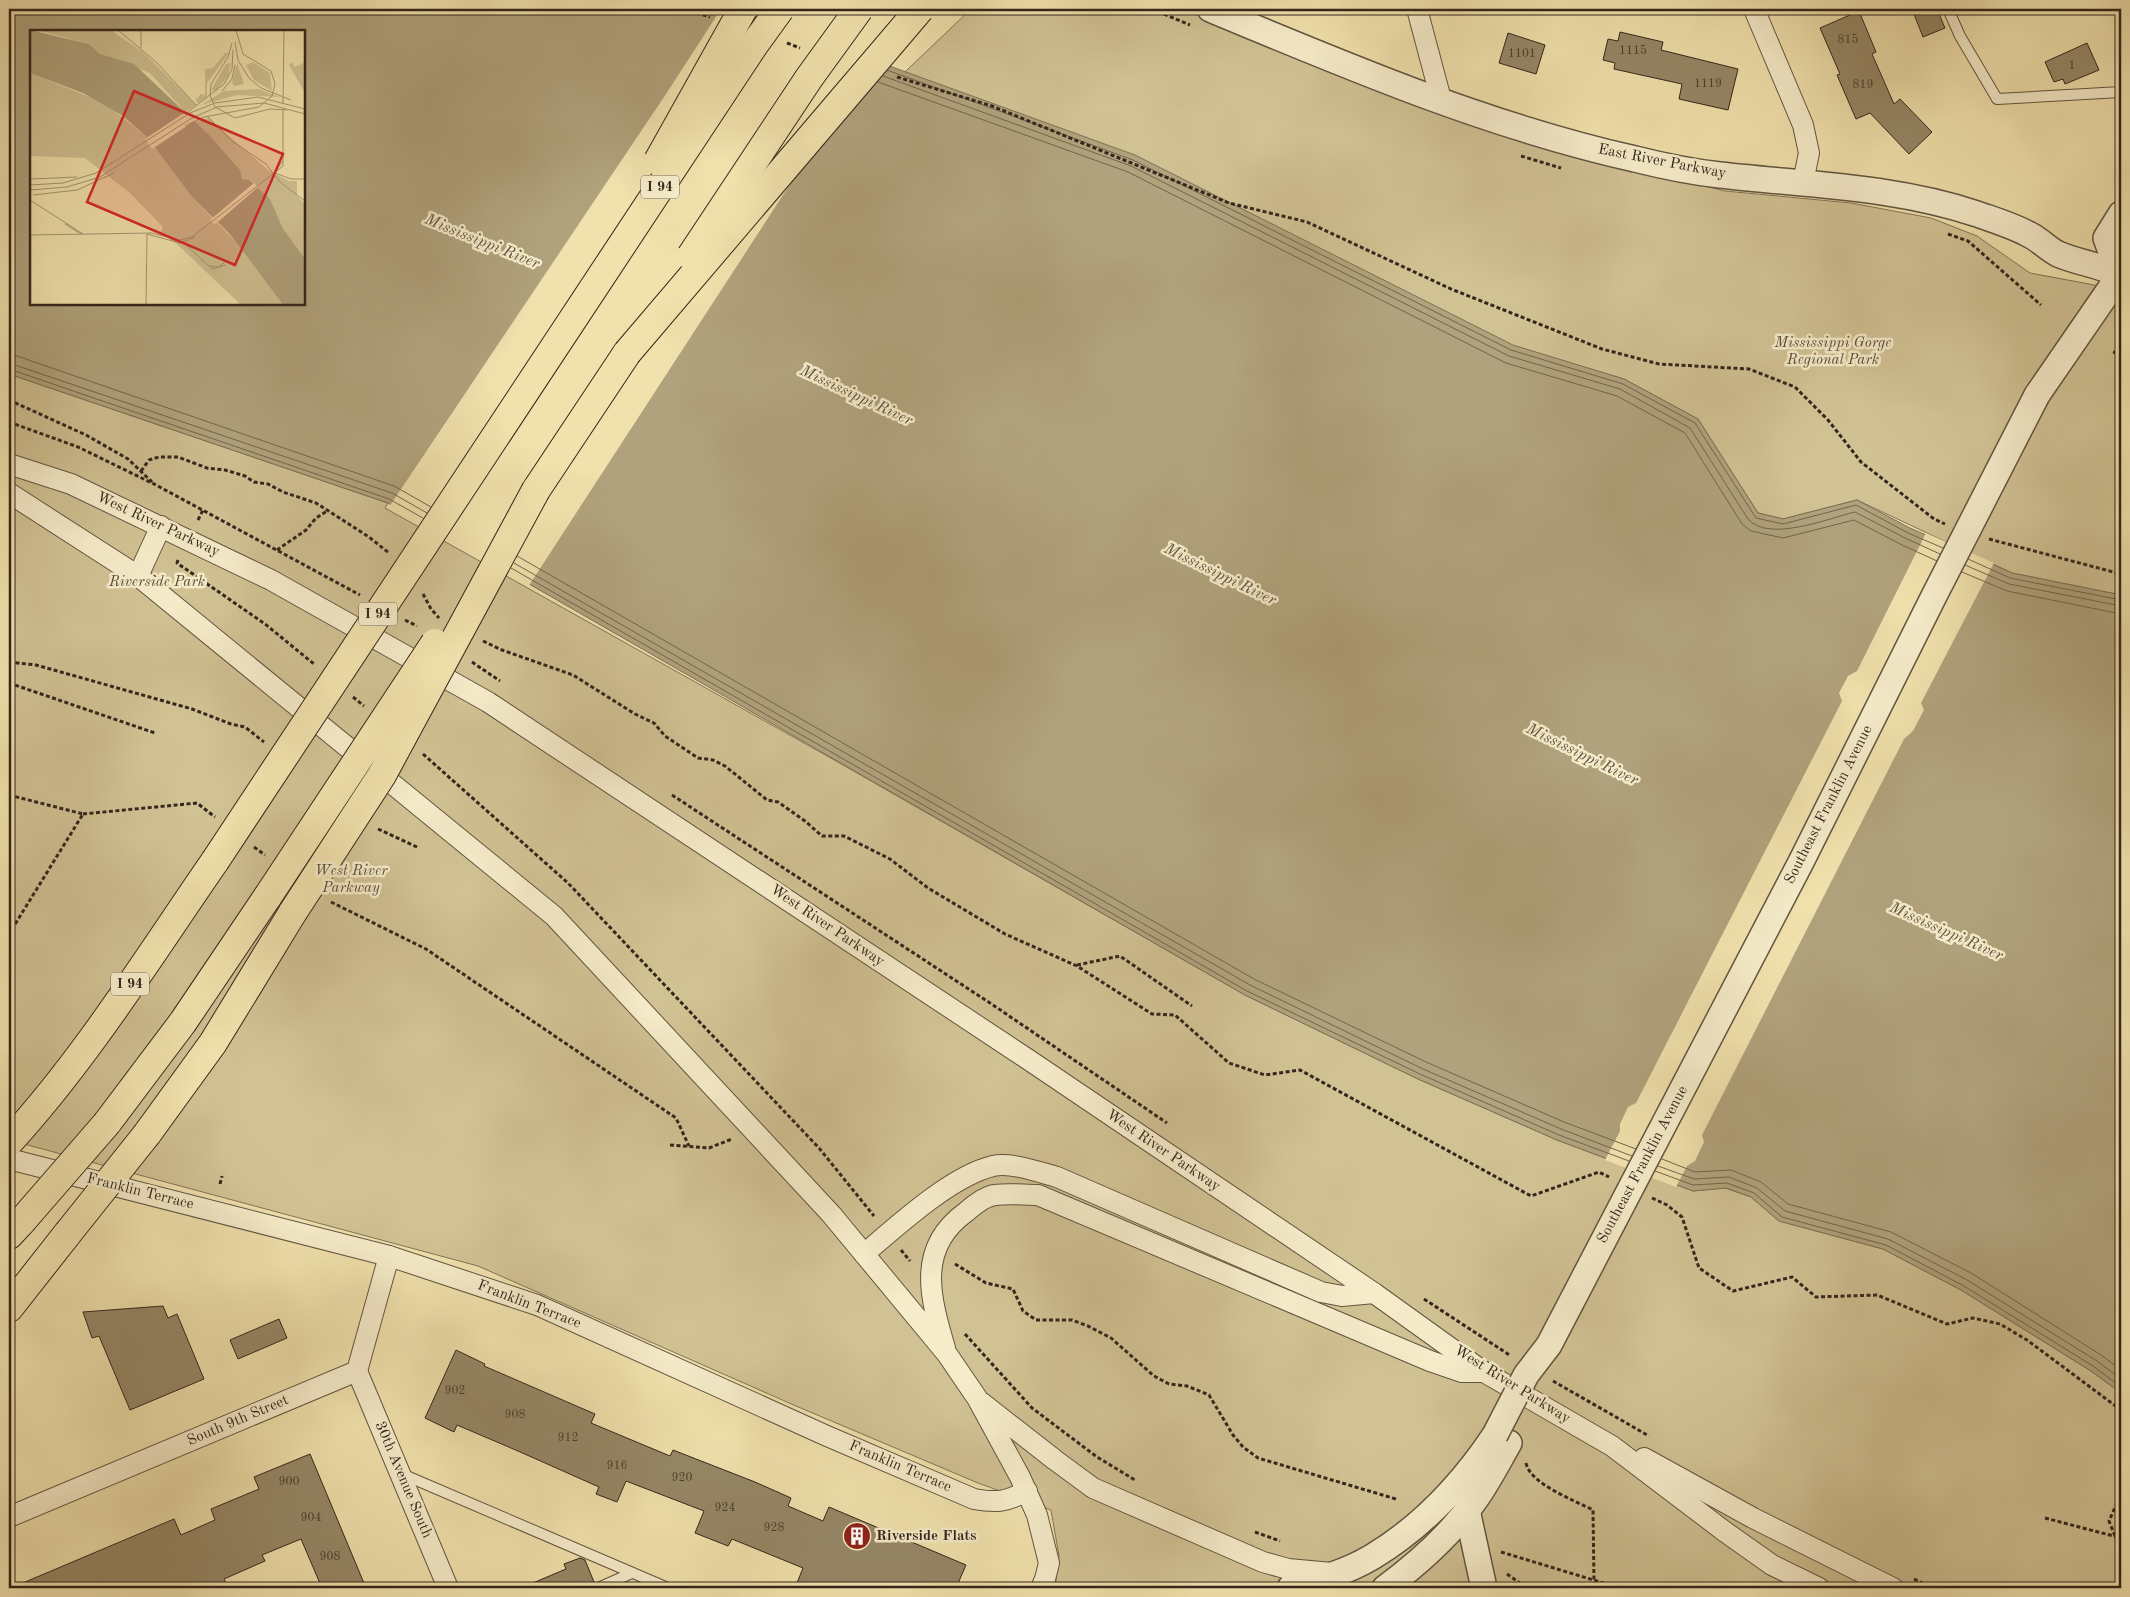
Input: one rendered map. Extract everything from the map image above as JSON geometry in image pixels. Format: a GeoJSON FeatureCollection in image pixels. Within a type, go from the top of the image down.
{"type":"FeatureCollection","features":[{"type":"Feature","properties":{"kind":"highway"},"geometry":{"type":"LineString","coordinates":[[541,366],[744,9]]}},
{"type":"Feature","properties":{"kind":"highway","name":"I 94"},"geometry":{"type":"LineString","coordinates":[[13,1137],[41,1105],[133,980],[215,861],[541,366],[754,45],[780,9]]}},
{"type":"Feature","properties":{"kind":"highway"},"geometry":{"type":"LineString","coordinates":[[15,1228],[107,1123],[182,1022],[268,896],[809,78],[859,9]]}},
{"type":"Feature","properties":{"kind":"highway"},"geometry":{"type":"LineString","coordinates":[[627,353],[920,9]]}},
{"type":"Feature","properties":{"kind":"highway"},"geometry":{"type":"LineString","coordinates":[[9,1308],[147,1134],[213,1043],[292,912],[382,775],[536,490]]}},
{"type":"Feature","properties":{"kind":"street","name":"East River Parkway"},"geometry":{"type":"LineString","coordinates":[[1210,9],[1366,74],[1442,103],[1535,133],[1635,159],[1718,175],[1842,186],[1904,195],[1976,214],[1998,222],[2030,235],[2057,253],[2121,274]]}},
{"type":"Feature","properties":{"kind":"street"},"geometry":{"type":"LineString","coordinates":[[1417,9],[1442,103]]}},
{"type":"Feature","properties":{"kind":"street"},"geometry":{"type":"LineString","coordinates":[[1754,9],[1803,125],[1808,154],[1803,182]]}},
{"type":"Feature","properties":{"kind":"street"},"geometry":{"type":"LineString","coordinates":[[2121,214],[2106,238],[2121,274]]}},
{"type":"Feature","properties":{"kind":"street","name":"Southeast Franklin Avenue"},"geometry":{"type":"LineString","coordinates":[[1502,1439],[1537,1385],[1549,1345],[1805,854],[1938,587],[2037,396],[2121,274]]}},
{"type":"Feature","properties":{"kind":"street","name":"West River Parkway"},"geometry":{"type":"LineString","coordinates":[[9,464],[71,484],[272,580],[488,702],[1026,1058],[1374,1293],[1484,1372],[1612,1446],[1724,1532],[1772,1565],[1819,1588]]}},
{"type":"Feature","properties":{"kind":"street"},"geometry":{"type":"LineString","coordinates":[[9,493],[138,576],[554,916],[831,1214],[947,1354],[977,1398],[1027,1491],[1037,1515],[1049,1563],[1045,1579],[1040,1588]]}},
{"type":"Feature","properties":{"kind":"street"},"geometry":{"type":"LineString","coordinates":[[138,576],[161,526]]}},
{"type":"Feature","properties":{"kind":"street","name":"Franklin Terrace"},"geometry":{"type":"LineString","coordinates":[[9,1159],[389,1256],[537,1305],[827,1436],[974,1499],[994,1502],[1010,1500],[1027,1491]]}},
{"type":"Feature","properties":{"kind":"street"},"geometry":{"type":"LineString","coordinates":[[864,1254],[947,1188],[964,1177],[994,1166],[1024,1168],[1056,1177],[1321,1292],[1342,1296],[1374,1293]]}},
{"type":"Feature","properties":{"kind":"street"},"geometry":{"type":"LineString","coordinates":[[947,1354],[930,1288],[935,1251],[942,1235],[957,1218],[978,1203],[994,1195],[1038,1195],[1430,1361],[1462,1372],[1484,1372]]}},
{"type":"Feature","properties":{"kind":"street"},"geometry":{"type":"LineString","coordinates":[[357,1371],[389,1256]]}},
{"type":"Feature","properties":{"kind":"street","name":"30th Avenue South"},"geometry":{"type":"LineString","coordinates":[[357,1371],[448,1588]]}},
{"type":"Feature","properties":{"kind":"street","name":"South 9th Street"},"geometry":{"type":"LineString","coordinates":[[9,1517],[357,1371]]}},
{"type":"Feature","properties":{"kind":"street"},"geometry":{"type":"LineString","coordinates":[[977,1398],[1093,1488],[1263,1562],[1288,1569],[1336,1574]]}},
{"type":"Feature","properties":{"kind":"street"},"geometry":{"type":"LineString","coordinates":[[1385,1588],[1431,1550],[1468,1510],[1476,1499],[1502,1439]]}},
{"type":"Feature","properties":{"kind":"street"},"geometry":{"type":"LineString","coordinates":[[1290,1588],[1336,1574],[1371,1558],[1414,1528],[1502,1439]]}},
{"type":"Feature","properties":{"kind":"street","name":"West River Parkway"},"geometry":{"type":"LineString","coordinates":[[1612,1446],[1646,1459],[1753,1518],[1893,1588]]}},
{"type":"Feature","properties":{"kind":"street"},"geometry":{"type":"LineString","coordinates":[[1468,1510],[1492,1579]]}},
{"type":"Feature","properties":{"kind":"lane"},"geometry":{"type":"LineString","coordinates":[[1948,9],[1960,36],[1997,100],[2121,92]]}},
{"type":"Feature","properties":{"kind":"lane"},"geometry":{"type":"LineString","coordinates":[[400,1473],[668,1588]]}},
{"type":"Feature","properties":{"kind":"lane"},"geometry":{"type":"LineString","coordinates":[[598,1588],[632,1573]]}},
{"type":"Feature","properties":{"kind":"path"},"geometry":{"type":"LineString","coordinates":[[684,9],[711,18]]}},
{"type":"Feature","properties":{"kind":"path"},"geometry":{"type":"LineString","coordinates":[[784,42],[802,48]]}},
{"type":"Feature","properties":{"kind":"path"},"geometry":{"type":"LineString","coordinates":[[887,74],[992,106],[1229,203],[1307,222],[1451,289],[1602,349],[1659,364],[1749,368],[1795,387],[1828,420],[1861,462],[1934,520],[1952,526]]}},
{"type":"Feature","properties":{"kind":"path"},"geometry":{"type":"LineString","coordinates":[[1943,232],[1968,241],[2041,305]]}},
{"type":"Feature","properties":{"kind":"path"},"geometry":{"type":"LineString","coordinates":[[2113,352],[2121,354]]}},
{"type":"Feature","properties":{"kind":"path"},"geometry":{"type":"LineString","coordinates":[[9,400],[86,435],[128,459],[156,485]]}},
{"type":"Feature","properties":{"kind":"path"},"geometry":{"type":"LineString","coordinates":[[141,472],[149,460],[159,457],[178,457],[207,468],[225,470],[245,476],[254,482],[268,484],[283,492],[316,503],[369,537],[396,558]]}},
{"type":"Feature","properties":{"kind":"path"},"geometry":{"type":"LineString","coordinates":[[196,524],[203,510]]}},
{"type":"Feature","properties":{"kind":"path"},"geometry":{"type":"LineString","coordinates":[[277,550],[306,530],[327,511]]}},
{"type":"Feature","properties":{"kind":"path"},"geometry":{"type":"LineString","coordinates":[[1988,539],[2121,574]]}},
{"type":"Feature","properties":{"kind":"path"},"geometry":{"type":"LineString","coordinates":[[180,556],[177,563],[266,624],[317,667]]}},
{"type":"Feature","properties":{"kind":"path"},"geometry":{"type":"LineString","coordinates":[[422,592],[430,609],[444,623]]}},
{"type":"Feature","properties":{"kind":"path"},"geometry":{"type":"LineString","coordinates":[[481,640],[502,650],[572,675],[634,714],[654,723],[665,736],[698,758],[713,760],[725,766],[767,800],[778,802],[822,836],[844,836],[890,859],[928,888],[1005,934],[1077,966],[1152,1014],[1175,1014],[1229,1063],[1265,1075],[1300,1070],[1531,1196],[1599,1172]]}},
{"type":"Feature","properties":{"kind":"path"},"geometry":{"type":"LineString","coordinates":[[9,662],[36,665],[192,709],[245,728],[268,746]]}},
{"type":"Feature","properties":{"kind":"path"},"geometry":{"type":"LineString","coordinates":[[9,683],[155,733]]}},
{"type":"Feature","properties":{"kind":"path"},"geometry":{"type":"LineString","coordinates":[[347,692],[369,710]]}},
{"type":"Feature","properties":{"kind":"path"},"geometry":{"type":"LineString","coordinates":[[421,753],[568,883],[819,1148],[930,1288]]}},
{"type":"Feature","properties":{"kind":"path"},"geometry":{"type":"LineString","coordinates":[[9,795],[82,814],[197,803],[220,821]]}},
{"type":"Feature","properties":{"kind":"path"},"geometry":{"type":"LineString","coordinates":[[9,934],[82,814]]}},
{"type":"Feature","properties":{"kind":"path"},"geometry":{"type":"LineString","coordinates":[[370,825],[417,847]]}},
{"type":"Feature","properties":{"kind":"path"},"geometry":{"type":"LineString","coordinates":[[251,845],[267,856]]}},
{"type":"Feature","properties":{"kind":"path"},"geometry":{"type":"LineString","coordinates":[[330,902],[426,949],[676,1118],[689,1146]]}},
{"type":"Feature","properties":{"kind":"path"},"geometry":{"type":"LineString","coordinates":[[1077,966],[1120,956],[1192,1006]]}},
{"type":"Feature","properties":{"kind":"path"},"geometry":{"type":"LineString","coordinates":[[670,1145],[710,1148],[753,1130]]}},
{"type":"Feature","properties":{"kind":"path"},"geometry":{"type":"LineString","coordinates":[[220,1184],[222,1176]]}},
{"type":"Feature","properties":{"kind":"path"},"geometry":{"type":"LineString","coordinates":[[1667,1205],[1682,1217],[1699,1268],[1733,1291],[1792,1277],[1816,1297],[1877,1295],[1948,1324],[1973,1318],[2000,1324],[2026,1340],[2121,1410]]}},
{"type":"Feature","properties":{"kind":"path"},"geometry":{"type":"LineString","coordinates":[[935,1251],[986,1283],[1013,1289],[1023,1311],[1036,1320],[1072,1320],[1088,1326],[1110,1338],[1154,1376],[1169,1384],[1186,1386],[1209,1396],[1233,1435],[1243,1447],[1258,1458],[1396,1500]]}},
{"type":"Feature","properties":{"kind":"path"},"geometry":{"type":"LineString","coordinates":[[964,1332],[1032,1408],[1097,1457],[1136,1480]]}},
{"type":"Feature","properties":{"kind":"path"},"geometry":{"type":"LineString","coordinates":[[1526,1462],[1532,1476],[1550,1488],[1593,1510],[1594,1580]]}},
{"type":"Feature","properties":{"kind":"path"},"geometry":{"type":"LineString","coordinates":[[2115,1536],[2109,1520],[2121,1494]]}},
{"type":"Feature","properties":{"kind":"path"},"geometry":{"type":"LineString","coordinates":[[2045,1518],[2121,1538]]}},
{"type":"Feature","properties":{"kind":"path"},"geometry":{"type":"LineString","coordinates":[[1254,1532],[1280,1542]]}},
{"type":"Feature","properties":{"kind":"path"},"geometry":{"type":"LineString","coordinates":[[1493,1549],[1620,1588]]}},
{"type":"Feature","properties":{"kind":"path"},"geometry":{"type":"LineString","coordinates":[[1492,1579],[1513,1578],[1527,1588]]}},
{"type":"Feature","properties":{"kind":"green space","name":"Mississippi Gorge Regional Park"},"geometry":{"type":"Polygon","coordinates":[[[971,9],[1183,9],[1376,90],[1552,147],[1725,191],[1851,203],[1931,218],[1977,236],[2030,273],[2121,290],[2121,595],[2012,573],[1857,500],[1783,519],[1758,513],[1698,419],[1624,379],[1513,346],[885,91],[971,9]]]}},
{"type":"Feature","properties":{"kind":"green space","name":"West River Parkway"},"geometry":{"type":"Polygon","coordinates":[[[9,374],[388,503],[385,508],[836,761],[1245,995],[1418,1079],[1557,1140],[1693,1191],[1725,1188],[1751,1197],[1779,1221],[1883,1249],[1961,1290],[2091,1371],[2121,1393],[2121,1588],[1055,1588],[1059,1556],[1051,1510],[978,1483],[796,1406],[478,1266],[9,1140],[9,374]]]}},
{"type":"Feature","properties":{"kind":"water","name":"Mississippi River"},"geometry":{"type":"Polygon","coordinates":[[[9,9],[732,9],[1135,155],[1513,345],[1624,379],[1698,419],[1758,513],[1783,519],[1857,500],[1910,528],[2012,573],[2121,595],[2121,1393],[2091,1371],[1961,1290],[1883,1249],[1779,1221],[1751,1197],[1726,1188],[1693,1191],[1557,1140],[1418,1079],[1245,995],[388,503],[9,374],[9,9]]]}},
{"type":"Feature","properties":{"kind":"pier"},"geometry":{"type":"Polygon","coordinates":[[[721,9],[740,9],[884,61],[826,129],[528,587],[389,507],[721,9]]]}},
{"type":"Feature","properties":{"kind":"pier"},"geometry":{"type":"Polygon","coordinates":[[[1926,533],[1994,563],[1921,703],[1924,710],[1913,731],[1904,739],[1702,1135],[1704,1142],[1695,1161],[1687,1166],[1676,1187],[1605,1160],[1620,1131],[1620,1124],[1628,1107],[1636,1103],[1842,701],[1839,693],[1848,676],[1857,671],[1926,533]]]}},
{"type":"Feature","properties":{"kind":"building"},"geometry":{"type":"Polygon","coordinates":[[[1912,9],[1937,9],[1945,28],[1923,37],[1912,9]]]}},
{"type":"Feature","properties":{"kind":"building"},"geometry":{"type":"Polygon","coordinates":[[[1859,11],[1876,52],[1872,54],[1894,104],[1900,99],[1932,132],[1909,154],[1870,113],[1856,119],[1837,75],[1840,74],[1820,28],[1859,11]]]}},
{"type":"Feature","properties":{"kind":"building"},"geometry":{"type":"Polygon","coordinates":[[[1620,32],[1663,42],[1661,50],[1738,69],[1728,110],[1679,99],[1682,84],[1614,69],[1615,63],[1603,60],[1608,39],[1618,41],[1620,32]]]}},
{"type":"Feature","properties":{"kind":"building"},"geometry":{"type":"Polygon","coordinates":[[[1508,33],[1545,45],[1536,74],[1499,63],[1508,33]]]}},
{"type":"Feature","properties":{"kind":"building"},"geometry":{"type":"Polygon","coordinates":[[[2087,43],[2099,70],[2065,84],[2063,79],[2054,82],[2045,62],[2087,43]]]}},
{"type":"Feature","properties":{"kind":"building"},"geometry":{"type":"Polygon","coordinates":[[[163,1306],[168,1318],[177,1314],[204,1379],[130,1410],[99,1336],[92,1338],[83,1312],[163,1306]]]}},
{"type":"Feature","properties":{"kind":"building"},"geometry":{"type":"Polygon","coordinates":[[[279,1319],[287,1338],[238,1359],[230,1340],[279,1319]]]}},
{"type":"Feature","properties":{"kind":"building"},"geometry":{"type":"Polygon","coordinates":[[[456,1350],[485,1364],[484,1366],[595,1414],[591,1423],[670,1456],[673,1450],[755,1482],[791,1498],[788,1506],[823,1521],[829,1507],[966,1565],[956,1588],[795,1588],[803,1568],[732,1539],[728,1546],[695,1533],[704,1511],[626,1481],[617,1502],[596,1494],[599,1487],[518,1451],[457,1425],[454,1432],[425,1418],[456,1350]]]}},
{"type":"Feature","properties":{"kind":"building"},"geometry":{"type":"Polygon","coordinates":[[[310,1454],[366,1588],[322,1588],[301,1539],[262,1555],[265,1561],[224,1579],[228,1588],[11,1588],[174,1519],[181,1535],[215,1520],[211,1509],[259,1489],[254,1477],[310,1454]]]}},
{"type":"Feature","properties":{"kind":"building"},"geometry":{"type":"Polygon","coordinates":[[[580,1558],[585,1560],[594,1582],[592,1584],[583,1588],[521,1588],[566,1569],[564,1564],[580,1558]]]}},
{"type":"Feature","properties":{"kind":"place","name":"Riverside Flats"},"geometry":{"type":"Point","coordinates":[857,1536]}},
{"type":"Feature","properties":{"kind":"park label","name":"Riverside Park"},"geometry":{"type":"Point","coordinates":[157,582]}}]}
